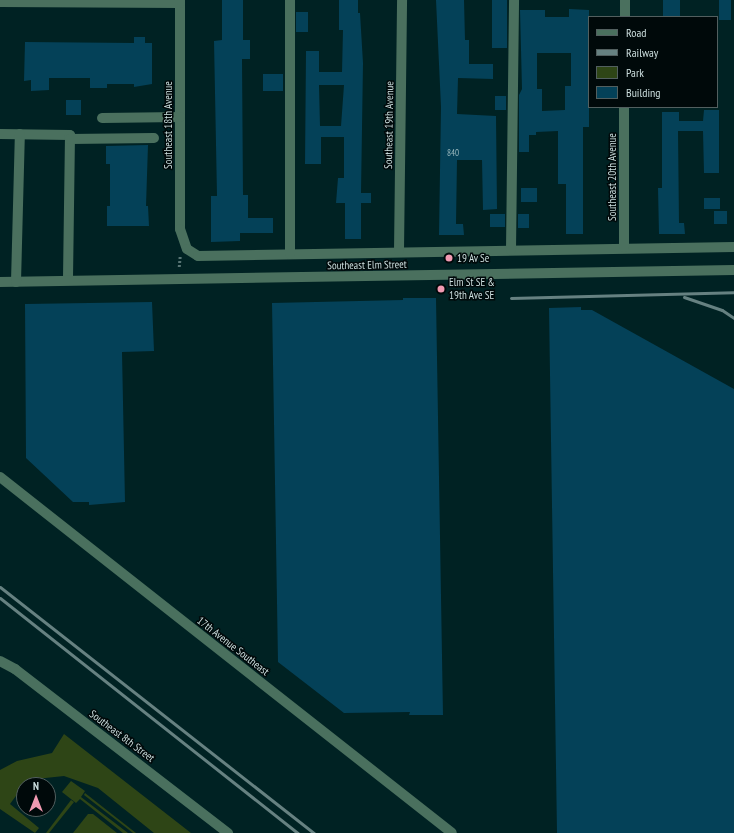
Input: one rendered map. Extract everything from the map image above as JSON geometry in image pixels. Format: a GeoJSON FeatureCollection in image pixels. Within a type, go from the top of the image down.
{"type":"FeatureCollection","features":[{"type":"Feature","properties":{"kind":"street"},"geometry":{"type":"LineString","coordinates":[[290,0],[290,254]]}},
{"type":"Feature","properties":{"kind":"street","name":"Southeast 19th Avenue"},"geometry":{"type":"LineString","coordinates":[[399,251],[402,0]]}},
{"type":"Feature","properties":{"kind":"street"},"geometry":{"type":"LineString","coordinates":[[511,250],[514,0]]}},
{"type":"Feature","properties":{"kind":"street"},"geometry":{"type":"LineString","coordinates":[[625,0],[625,16]]}},
{"type":"Feature","properties":{"kind":"street"},"geometry":{"type":"LineString","coordinates":[[0,2],[180,2]]}},
{"type":"Feature","properties":{"kind":"street","name":"Southeast 18th Avenue"},"geometry":{"type":"LineString","coordinates":[[180,2],[180,229],[183,252]]}},
{"type":"Feature","properties":{"kind":"street","name":"Southeast 20th Avenue"},"geometry":{"type":"LineString","coordinates":[[624,108],[624,247]]}},
{"type":"Feature","properties":{"kind":"street"},"geometry":{"type":"LineString","coordinates":[[102,118],[180,117]]}},
{"type":"Feature","properties":{"kind":"street"},"geometry":{"type":"LineString","coordinates":[[0,134],[70,135],[68,279]]}},
{"type":"Feature","properties":{"kind":"street"},"geometry":{"type":"LineString","coordinates":[[16,282],[20,134]]}},
{"type":"Feature","properties":{"kind":"street"},"geometry":{"type":"LineString","coordinates":[[70,139],[154,138]]}},
{"type":"Feature","properties":{"kind":"street","name":"Southeast Elm Street"},"geometry":{"type":"LineString","coordinates":[[183,252],[198,256],[624,247],[734,247]]}},
{"type":"Feature","properties":{"kind":"street","name":"Southeast Elm Street"},"geometry":{"type":"LineString","coordinates":[[0,282],[68,279],[734,270]]}},
{"type":"Feature","properties":{"kind":"street","name":"17th Avenue Southeast"},"geometry":{"type":"LineString","coordinates":[[0,477],[452,833]]}},
{"type":"Feature","properties":{"kind":"street","name":"Southeast 8th Street"},"geometry":{"type":"LineString","coordinates":[[0,661],[15,669],[228,833]]}},
{"type":"Feature","properties":{"kind":"path"},"geometry":{"type":"LineString","coordinates":[[179,264],[183,252]]}},
{"type":"Feature","properties":{"kind":"green space"},"geometry":{"type":"Polygon","coordinates":[[[64,734],[191,833],[154,833],[98,788],[64,776],[16,777],[16,796],[10,804],[16,809],[16,817],[26,817],[39,828],[35,833],[0,809],[0,770],[17,761],[52,753],[64,734]]]}},
{"type":"Feature","properties":{"kind":"green space"},"geometry":{"type":"Polygon","coordinates":[[[71,781],[85,791],[81,797],[128,833],[123,833],[80,799],[76,803],[62,792],[71,781]]]}},
{"type":"Feature","properties":{"kind":"green space"},"geometry":{"type":"Polygon","coordinates":[[[85,793],[136,833],[133,833],[84,795],[85,793]]]}},
{"type":"Feature","properties":{"kind":"green space"},"geometry":{"type":"Polygon","coordinates":[[[71,800],[74,802],[49,833],[46,833],[71,800]]]}},
{"type":"Feature","properties":{"kind":"green space"},"geometry":{"type":"Polygon","coordinates":[[[88,814],[93,814],[117,833],[73,833],[88,814]]]}},
{"type":"Feature","properties":{"kind":"building"},"geometry":{"type":"Polygon","coordinates":[[[222,0],[243,0],[243,40],[250,40],[250,59],[242,59],[243,195],[248,195],[248,218],[273,218],[273,233],[240,233],[240,241],[211,242],[211,196],[217,196],[214,41],[222,40],[222,0]]]}},
{"type":"Feature","properties":{"kind":"building"},"geometry":{"type":"Polygon","coordinates":[[[339,0],[358,0],[363,63],[361,193],[371,193],[371,203],[361,203],[361,239],[345,239],[345,203],[336,203],[338,178],[344,178],[344,137],[321,137],[321,164],[305,164],[306,51],[319,51],[319,72],[342,72],[343,30],[339,30],[339,0]],[[319,85],[320,126],[341,126],[344,85],[319,85]]]}},
{"type":"Feature","properties":{"kind":"building"},"geometry":{"type":"Polygon","coordinates":[[[436,0],[464,0],[465,40],[469,40],[469,64],[493,64],[493,79],[458,78],[457,114],[496,116],[497,209],[483,210],[482,160],[457,160],[456,224],[463,224],[464,235],[439,235],[441,107],[436,0]]]}},
{"type":"Feature","properties":{"kind":"building"},"geometry":{"type":"Polygon","coordinates":[[[492,0],[507,0],[507,48],[492,48],[492,0]]]}},
{"type":"Feature","properties":{"kind":"building"},"geometry":{"type":"Polygon","coordinates":[[[663,0],[680,0],[680,16],[663,16],[663,0]]]}},
{"type":"Feature","properties":{"kind":"building"},"geometry":{"type":"Polygon","coordinates":[[[719,0],[731,0],[731,20],[719,20],[719,0]]]}},
{"type":"Feature","properties":{"kind":"building"},"geometry":{"type":"Polygon","coordinates":[[[569,9],[589,10],[589,127],[583,127],[583,234],[566,234],[566,184],[558,184],[558,131],[536,132],[536,135],[529,135],[529,152],[519,152],[519,95],[522,89],[520,10],[545,10],[545,17],[569,17],[569,9]],[[537,53],[537,89],[542,89],[542,111],[565,110],[565,86],[571,86],[571,53],[537,53]]]}},
{"type":"Feature","properties":{"kind":"building"},"geometry":{"type":"Polygon","coordinates":[[[296,12],[308,12],[308,32],[296,32],[296,12]]]}},
{"type":"Feature","properties":{"kind":"building"},"geometry":{"type":"Polygon","coordinates":[[[134,37],[145,37],[145,43],[152,43],[152,84],[134,87],[134,84],[107,84],[107,88],[90,88],[90,78],[49,78],[49,90],[31,91],[31,80],[24,81],[25,42],[134,43],[134,37]]]}},
{"type":"Feature","properties":{"kind":"building"},"geometry":{"type":"Polygon","coordinates":[[[263,74],[283,74],[283,91],[263,91],[263,74]]]}},
{"type":"Feature","properties":{"kind":"building"},"geometry":{"type":"Polygon","coordinates":[[[495,96],[506,96],[506,110],[495,110],[495,96]]]}},
{"type":"Feature","properties":{"kind":"building"},"geometry":{"type":"Polygon","coordinates":[[[66,100],[81,100],[81,115],[66,115],[66,100]]]}},
{"type":"Feature","properties":{"kind":"building"},"geometry":{"type":"Polygon","coordinates":[[[704,110],[719,110],[719,173],[704,173],[703,131],[678,131],[679,223],[684,223],[685,234],[659,234],[658,188],[662,188],[662,112],[679,112],[679,121],[703,121],[704,110]]]}},
{"type":"Feature","properties":{"kind":"building"},"geometry":{"type":"Polygon","coordinates":[[[148,145],[146,206],[148,206],[149,226],[107,226],[107,206],[110,206],[110,164],[106,164],[106,146],[148,145]]]}},
{"type":"Feature","properties":{"kind":"building"},"geometry":{"type":"Polygon","coordinates":[[[521,188],[537,188],[537,202],[521,202],[521,188]]]}},
{"type":"Feature","properties":{"kind":"building"},"geometry":{"type":"Polygon","coordinates":[[[704,198],[720,198],[720,209],[704,209],[704,198]]]}},
{"type":"Feature","properties":{"kind":"building"},"geometry":{"type":"Polygon","coordinates":[[[714,211],[727,211],[727,224],[714,224],[714,211]]]}},
{"type":"Feature","properties":{"kind":"building"},"geometry":{"type":"Polygon","coordinates":[[[490,214],[505,214],[505,227],[490,227],[490,214]]]}},
{"type":"Feature","properties":{"kind":"building"},"geometry":{"type":"Polygon","coordinates":[[[518,214],[529,214],[529,228],[518,228],[518,214]]]}},
{"type":"Feature","properties":{"kind":"building"},"geometry":{"type":"Polygon","coordinates":[[[403,298],[436,298],[443,715],[409,715],[410,712],[344,713],[278,662],[272,303],[403,300],[403,298]]]}},
{"type":"Feature","properties":{"kind":"building"},"geometry":{"type":"Polygon","coordinates":[[[152,302],[154,351],[122,352],[125,502],[89,505],[89,502],[73,502],[26,458],[25,304],[152,302]]]}},
{"type":"Feature","properties":{"kind":"building"},"geometry":{"type":"Polygon","coordinates":[[[581,307],[581,310],[592,310],[734,389],[734,833],[557,833],[549,308],[581,307]]]}},
{"type":"Feature","properties":{"kind":"railway"},"geometry":{"type":"LineString","coordinates":[[511,298],[734,292]]}},
{"type":"Feature","properties":{"kind":"railway"},"geometry":{"type":"LineString","coordinates":[[684,297],[722,310],[734,318]]}},
{"type":"Feature","properties":{"kind":"railway"},"geometry":{"type":"LineString","coordinates":[[0,587],[314,833]]}},
{"type":"Feature","properties":{"kind":"railway"},"geometry":{"type":"LineString","coordinates":[[0,598],[298,833]]}},
{"type":"Feature","properties":{"kind":"place","name":"19 Av Se"},"geometry":{"type":"Point","coordinates":[449,258]}},
{"type":"Feature","properties":{"kind":"place","name":"Elm St SE & 19th Ave SE"},"geometry":{"type":"Point","coordinates":[441,289]}}]}
